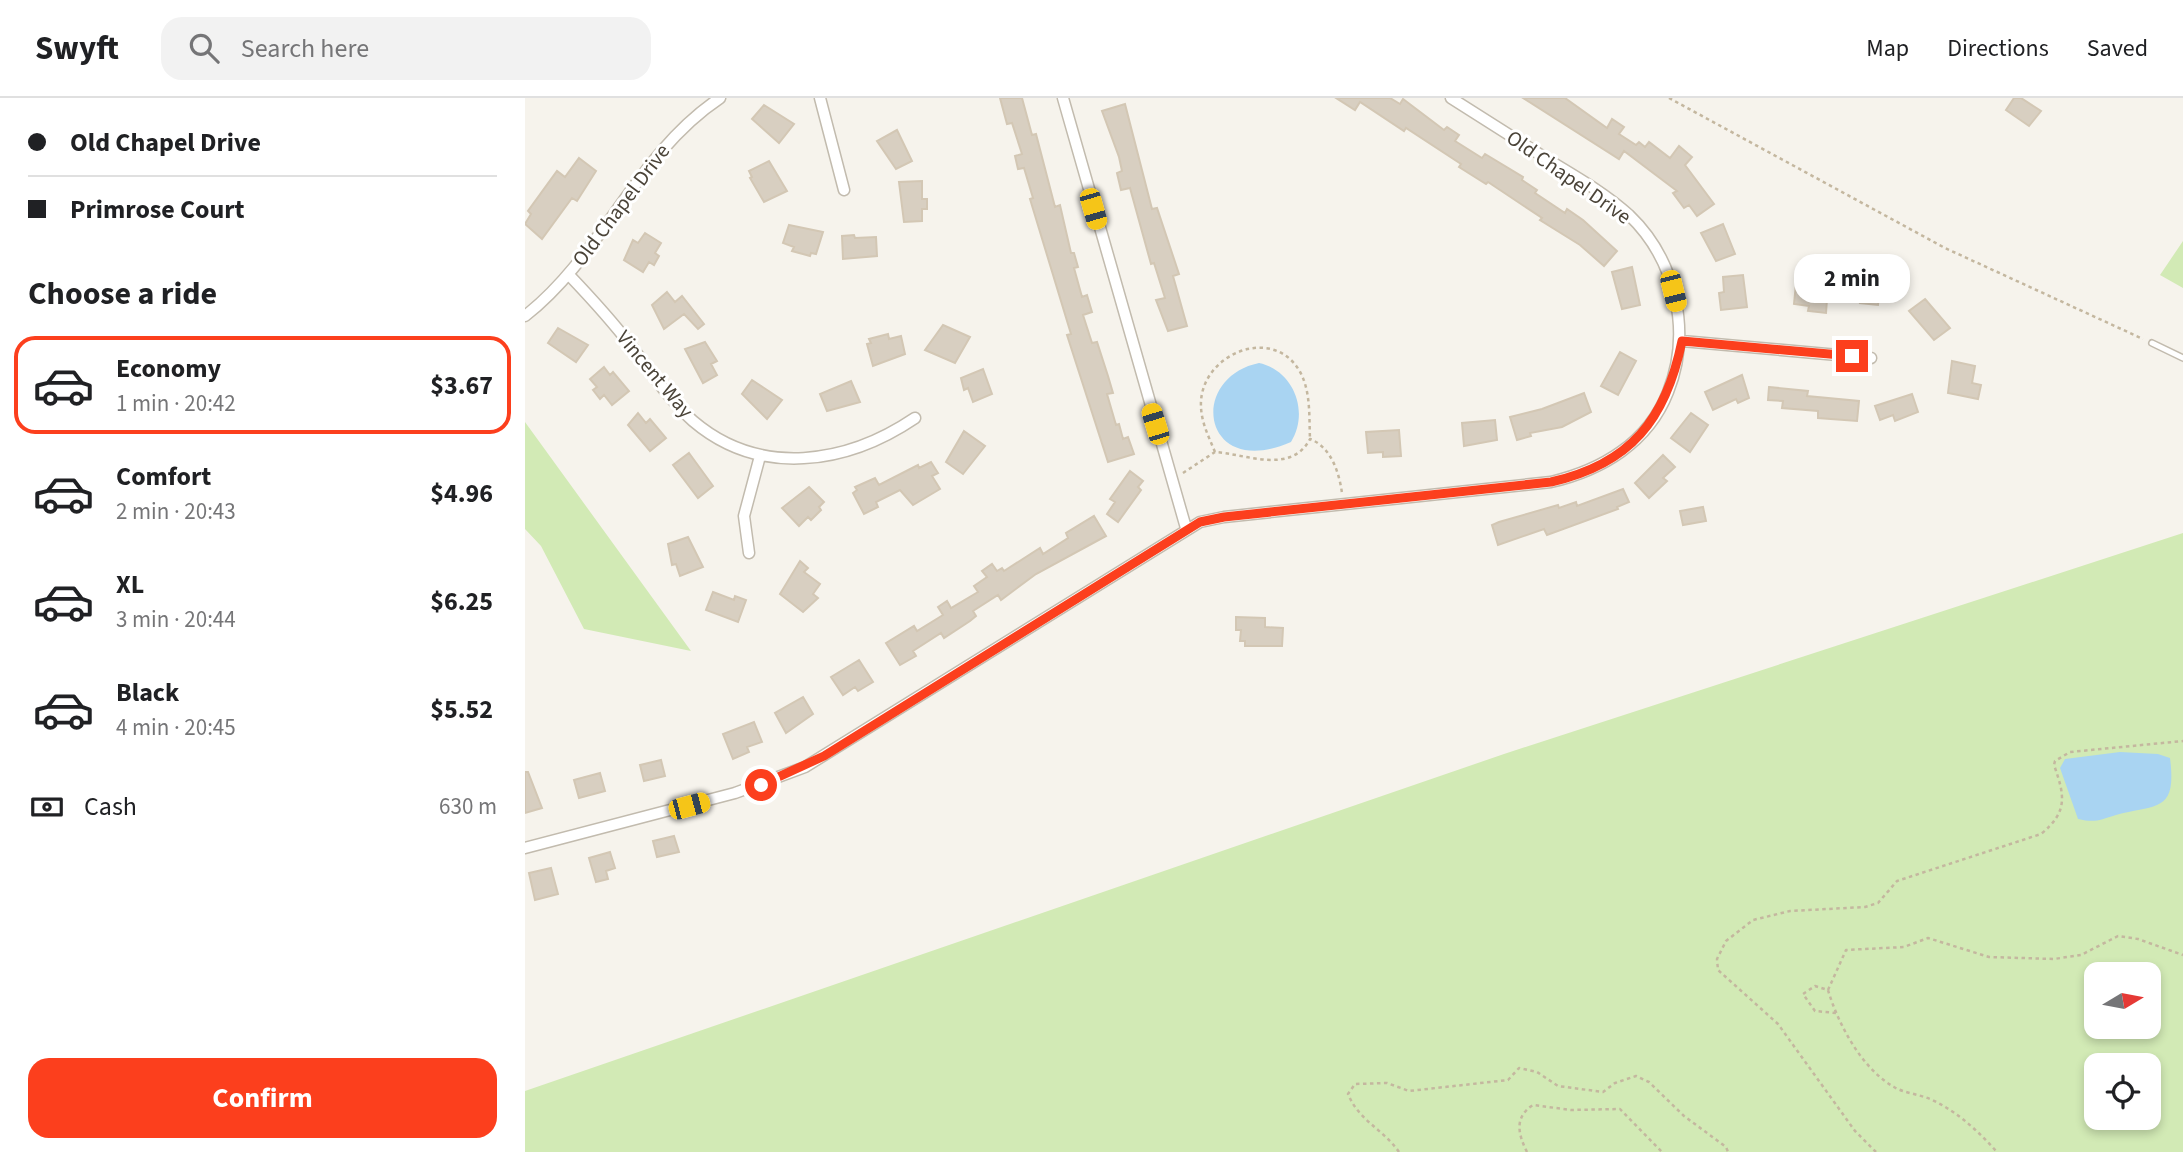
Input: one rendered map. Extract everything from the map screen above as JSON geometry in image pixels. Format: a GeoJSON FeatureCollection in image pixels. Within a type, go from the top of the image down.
{"type":"FeatureCollection","features":[{"type":"Feature","properties":{"kind":"street","name":"Old Chapel Drive"},"geometry":{"type":"LineString","coordinates":[[525,316],[569,275],[663,147],[720,98]]}},
{"type":"Feature","properties":{"kind":"street"},"geometry":{"type":"LineString","coordinates":[[820,98],[844,190]]}},
{"type":"Feature","properties":{"kind":"street"},"geometry":{"type":"LineString","coordinates":[[1063,98],[1186,528]]}},
{"type":"Feature","properties":{"kind":"street","name":"Old Chapel Drive"},"geometry":{"type":"LineString","coordinates":[[525,848],[735,793],[805,766],[1186,528],[1224,517],[1551,482],[1601,466],[1630,445],[1657,414],[1674,376],[1682,341],[1678,309],[1667,271],[1651,241],[1628,215],[1588,184],[1451,98]]}},
{"type":"Feature","properties":{"kind":"street","name":"Vincent Way"},"geometry":{"type":"LineString","coordinates":[[569,275],[602,309],[660,385],[693,421],[720,439],[761,456],[801,459],[849,452],[869,445],[915,418]]}},
{"type":"Feature","properties":{"kind":"street"},"geometry":{"type":"LineString","coordinates":[[1682,341],[1871,358]]}},
{"type":"Feature","properties":{"kind":"street"},"geometry":{"type":"LineString","coordinates":[[749,553],[744,516],[761,456]]}},
{"type":"Feature","properties":{"kind":"lane"},"geometry":{"type":"LineString","coordinates":[[2152,343],[2183,358]]}},
{"type":"Feature","properties":{"kind":"path"},"geometry":{"type":"LineString","coordinates":[[1669,98],[1945,248],[2152,343]]}},
{"type":"Feature","properties":{"kind":"path"},"geometry":{"type":"LineString","coordinates":[[1171,477],[1191,470],[1215,452],[1253,460],[1282,459],[1305,448],[1310,439],[1307,387],[1298,369],[1276,349],[1252,348],[1234,353],[1210,377],[1201,397],[1204,428],[1215,452]]}},
{"type":"Feature","properties":{"kind":"path"},"geometry":{"type":"LineString","coordinates":[[1310,439],[1318,442],[1330,456],[1341,482],[1344,504]]}},
{"type":"Feature","properties":{"kind":"path"},"geometry":{"type":"LineString","coordinates":[[1876,1152],[1855,1132],[1778,1024],[1719,970],[1717,958],[1726,941],[1752,920],[1790,911],[1865,907],[1878,903],[1897,881],[2041,834],[2058,820],[2063,798],[2054,765],[2061,756],[2070,752],[2183,741]]}},
{"type":"Feature","properties":{"kind":"path"},"geometry":{"type":"LineString","coordinates":[[1997,1152],[1974,1126],[1931,1099],[1895,1088],[1879,1076],[1844,1028],[1828,990],[1846,950],[1904,947],[1928,937],[1989,957],[2054,958],[2081,955],[2118,936],[2138,939],[2183,954]]}},
{"type":"Feature","properties":{"kind":"path"},"geometry":{"type":"LineString","coordinates":[[1828,990],[1815,986],[1803,994],[1815,1011],[1836,1013]]}},
{"type":"Feature","properties":{"kind":"path"},"geometry":{"type":"LineString","coordinates":[[1399,1152],[1387,1135],[1370,1125],[1355,1111],[1348,1094],[1355,1084],[1387,1083],[1409,1091],[1508,1080],[1520,1068],[1537,1072],[1557,1086],[1603,1092],[1615,1083],[1636,1076],[1649,1082],[1684,1116],[1726,1147],[1728,1152]]}},
{"type":"Feature","properties":{"kind":"path"},"geometry":{"type":"LineString","coordinates":[[1527,1152],[1518,1125],[1523,1111],[1532,1105],[1571,1110],[1620,1109],[1662,1152]]}},
{"type":"Feature","properties":{"kind":"green space"},"geometry":{"type":"Polygon","coordinates":[[[2183,241],[2183,288],[2160,275],[2183,241]]]}},
{"type":"Feature","properties":{"kind":"green space"},"geometry":{"type":"Polygon","coordinates":[[[525,422],[691,651],[584,629],[541,546],[525,529],[525,422]]]}},
{"type":"Feature","properties":{"kind":"green space"},"geometry":{"type":"Polygon","coordinates":[[[2183,533],[2183,1152],[525,1152],[525,1091],[1504,754],[2183,533]]]}},
{"type":"Feature","properties":{"kind":"water"},"geometry":{"type":"Polygon","coordinates":[[[1259,363],[1271,367],[1289,383],[1295,394],[1299,418],[1291,442],[1261,450],[1238,448],[1223,438],[1215,423],[1214,405],[1221,387],[1236,372],[1259,363]]]}},
{"type":"Feature","properties":{"kind":"water"},"geometry":{"type":"Polygon","coordinates":[[[2120,752],[2158,754],[2170,758],[2170,789],[2167,797],[2153,807],[2101,820],[2078,819],[2060,768],[2065,759],[2120,752]]]}},
{"type":"Feature","properties":{"kind":"building"},"geometry":{"type":"Polygon","coordinates":[[[1000,98],[1022,98],[1032,135],[1036,134],[1055,207],[1060,205],[1071,253],[1074,253],[1078,267],[1074,268],[1082,297],[1087,295],[1092,312],[1083,315],[1092,343],[1097,342],[1108,376],[1113,393],[1107,394],[1116,425],[1119,424],[1123,439],[1128,437],[1134,454],[1108,462],[1067,335],[1071,334],[1030,199],[1033,198],[1024,168],[1018,169],[1015,156],[1022,154],[1012,123],[1007,124],[1000,98]]]}},
{"type":"Feature","properties":{"kind":"building"},"geometry":{"type":"Polygon","coordinates":[[[1336,98],[1390,98],[1400,104],[1403,99],[1444,130],[1447,127],[1459,135],[1455,141],[1482,158],[1485,154],[1523,177],[1522,180],[1537,190],[1535,193],[1565,213],[1567,209],[1583,220],[1617,251],[1604,266],[1580,245],[1540,220],[1542,218],[1488,182],[1486,184],[1459,167],[1461,164],[1406,128],[1404,131],[1360,102],[1355,110],[1336,98]]]}},
{"type":"Feature","properties":{"kind":"building"},"geometry":{"type":"Polygon","coordinates":[[[1523,98],[1565,98],[1607,128],[1612,119],[1624,127],[1619,134],[1636,145],[1639,142],[1645,147],[1649,142],[1670,158],[1679,146],[1692,157],[1685,165],[1714,204],[1697,216],[1689,205],[1684,208],[1673,193],[1677,191],[1624,151],[1619,159],[1523,98]]]}},
{"type":"Feature","properties":{"kind":"building"},"geometry":{"type":"Polygon","coordinates":[[[2014,98],[2021,98],[2041,111],[2029,126],[2006,110],[2014,98]]]}},
{"type":"Feature","properties":{"kind":"building"},"geometry":{"type":"Polygon","coordinates":[[[1125,104],[1152,209],[1157,208],[1179,274],[1173,276],[1187,326],[1168,331],[1156,300],[1165,298],[1154,263],[1151,264],[1130,188],[1121,190],[1117,173],[1122,171],[1119,157],[1102,111],[1125,104]]]}},
{"type":"Feature","properties":{"kind":"building"},"geometry":{"type":"Polygon","coordinates":[[[764,105],[794,124],[779,143],[752,119],[764,105]]]}},
{"type":"Feature","properties":{"kind":"building"},"geometry":{"type":"Polygon","coordinates":[[[897,130],[912,161],[896,169],[877,141],[897,130]]]}},
{"type":"Feature","properties":{"kind":"building"},"geometry":{"type":"Polygon","coordinates":[[[579,158],[596,171],[577,201],[572,198],[542,239],[525,224],[531,214],[528,211],[557,171],[565,177],[579,158]]]}},
{"type":"Feature","properties":{"kind":"building"},"geometry":{"type":"Polygon","coordinates":[[[769,161],[787,191],[764,202],[750,178],[752,177],[749,171],[769,161]]]}},
{"type":"Feature","properties":{"kind":"building"},"geometry":{"type":"Polygon","coordinates":[[[922,181],[922,199],[927,199],[927,209],[922,209],[922,221],[904,222],[899,182],[922,181]]]}},
{"type":"Feature","properties":{"kind":"building"},"geometry":{"type":"Polygon","coordinates":[[[1723,224],[1735,254],[1716,261],[1701,233],[1723,224]]]}},
{"type":"Feature","properties":{"kind":"building"},"geometry":{"type":"Polygon","coordinates":[[[789,225],[823,232],[816,254],[811,253],[810,256],[792,251],[794,247],[783,243],[789,225]]]}},
{"type":"Feature","properties":{"kind":"building"},"geometry":{"type":"Polygon","coordinates":[[[645,233],[661,243],[655,253],[659,256],[654,265],[649,262],[643,272],[624,260],[633,240],[638,243],[645,233]]]}},
{"type":"Feature","properties":{"kind":"building"},"geometry":{"type":"Polygon","coordinates":[[[854,235],[855,238],[876,237],[877,256],[843,259],[842,236],[854,235]]]}},
{"type":"Feature","properties":{"kind":"building"},"geometry":{"type":"Polygon","coordinates":[[[1632,267],[1640,305],[1622,309],[1612,272],[1632,267]]]}},
{"type":"Feature","properties":{"kind":"building"},"geometry":{"type":"Polygon","coordinates":[[[1743,275],[1747,307],[1721,310],[1719,293],[1724,292],[1723,277],[1743,275]]]}},
{"type":"Feature","properties":{"kind":"building"},"geometry":{"type":"Polygon","coordinates":[[[1848,275],[1881,278],[1878,305],[1860,303],[1861,297],[1846,295],[1848,275]]]}},
{"type":"Feature","properties":{"kind":"building"},"geometry":{"type":"Polygon","coordinates":[[[1796,284],[1828,286],[1826,313],[1808,311],[1809,306],[1794,304],[1796,284]]]}},
{"type":"Feature","properties":{"kind":"building"},"geometry":{"type":"Polygon","coordinates":[[[667,292],[675,302],[682,296],[704,324],[698,329],[684,314],[664,329],[652,305],[667,292]]]}},
{"type":"Feature","properties":{"kind":"building"},"geometry":{"type":"Polygon","coordinates":[[[1925,299],[1950,328],[1934,340],[1909,311],[1925,299]]]}},
{"type":"Feature","properties":{"kind":"building"},"geometry":{"type":"Polygon","coordinates":[[[943,325],[970,337],[955,363],[925,350],[943,325]]]}},
{"type":"Feature","properties":{"kind":"building"},"geometry":{"type":"Polygon","coordinates":[[[558,328],[588,345],[576,362],[548,343],[558,328]]]}},
{"type":"Feature","properties":{"kind":"building"},"geometry":{"type":"Polygon","coordinates":[[[888,334],[889,339],[901,336],[905,354],[873,366],[867,344],[871,343],[869,339],[888,334]]]}},
{"type":"Feature","properties":{"kind":"building"},"geometry":{"type":"Polygon","coordinates":[[[705,342],[717,361],[711,364],[717,375],[703,383],[685,349],[705,342]]]}},
{"type":"Feature","properties":{"kind":"building"},"geometry":{"type":"Polygon","coordinates":[[[1620,352],[1636,361],[1618,395],[1601,386],[1620,352]]]}},
{"type":"Feature","properties":{"kind":"building"},"geometry":{"type":"Polygon","coordinates":[[[1952,361],[1975,366],[1972,383],[1981,385],[1978,399],[1948,393],[1952,361]]]}},
{"type":"Feature","properties":{"kind":"building"},"geometry":{"type":"Polygon","coordinates":[[[604,367],[610,375],[613,372],[629,391],[612,405],[604,395],[600,399],[593,390],[597,387],[590,379],[604,367]]]}},
{"type":"Feature","properties":{"kind":"building"},"geometry":{"type":"Polygon","coordinates":[[[983,369],[992,394],[973,402],[968,388],[964,390],[961,378],[983,369]]]}},
{"type":"Feature","properties":{"kind":"building"},"geometry":{"type":"Polygon","coordinates":[[[1742,375],[1749,398],[1738,403],[1736,399],[1713,410],[1705,392],[1742,375]]]}},
{"type":"Feature","properties":{"kind":"building"},"geometry":{"type":"Polygon","coordinates":[[[752,380],[782,400],[767,419],[742,394],[752,380]]]}},
{"type":"Feature","properties":{"kind":"building"},"geometry":{"type":"Polygon","coordinates":[[[851,381],[860,402],[827,411],[820,394],[851,381]]]}},
{"type":"Feature","properties":{"kind":"building"},"geometry":{"type":"Polygon","coordinates":[[[1769,387],[1808,391],[1807,396],[1859,401],[1857,421],[1818,418],[1818,411],[1782,408],[1783,401],[1768,400],[1769,387]]]}},
{"type":"Feature","properties":{"kind":"building"},"geometry":{"type":"Polygon","coordinates":[[[1584,393],[1591,412],[1562,427],[1530,433],[1531,436],[1517,440],[1510,417],[1542,409],[1584,393]]]}},
{"type":"Feature","properties":{"kind":"building"},"geometry":{"type":"Polygon","coordinates":[[[1912,394],[1918,412],[1895,421],[1893,415],[1880,420],[1875,406],[1912,394]]]}},
{"type":"Feature","properties":{"kind":"building"},"geometry":{"type":"Polygon","coordinates":[[[638,413],[646,423],[650,419],[666,438],[650,451],[628,425],[638,413]]]}},
{"type":"Feature","properties":{"kind":"building"},"geometry":{"type":"Polygon","coordinates":[[[1691,413],[1708,425],[1690,452],[1671,438],[1691,413]]]}},
{"type":"Feature","properties":{"kind":"building"},"geometry":{"type":"Polygon","coordinates":[[[1495,420],[1497,440],[1464,446],[1462,423],[1495,420]]]}},
{"type":"Feature","properties":{"kind":"building"},"geometry":{"type":"Polygon","coordinates":[[[1399,430],[1401,456],[1383,457],[1383,452],[1368,453],[1366,432],[1399,430]]]}},
{"type":"Feature","properties":{"kind":"building"},"geometry":{"type":"Polygon","coordinates":[[[964,431],[985,446],[963,474],[946,462],[964,431]]]}},
{"type":"Feature","properties":{"kind":"building"},"geometry":{"type":"Polygon","coordinates":[[[689,453],[713,486],[698,498],[673,465],[689,453]]]}},
{"type":"Feature","properties":{"kind":"building"},"geometry":{"type":"Polygon","coordinates":[[[1663,455],[1675,467],[1663,478],[1667,481],[1649,498],[1635,483],[1663,455]]]}},
{"type":"Feature","properties":{"kind":"building"},"geometry":{"type":"Polygon","coordinates":[[[931,462],[938,473],[932,476],[940,489],[913,505],[900,490],[876,502],[878,507],[864,514],[853,493],[857,490],[855,487],[875,478],[879,485],[918,465],[919,468],[931,462]]]}},
{"type":"Feature","properties":{"kind":"building"},"geometry":{"type":"Polygon","coordinates":[[[1130,471],[1143,481],[1138,487],[1141,490],[1118,522],[1107,514],[1115,502],[1110,499],[1130,471]]]}},
{"type":"Feature","properties":{"kind":"building"},"geometry":{"type":"Polygon","coordinates":[[[809,487],[824,502],[819,507],[821,510],[811,520],[808,517],[799,526],[782,508],[809,487]]]}},
{"type":"Feature","properties":{"kind":"building"},"geometry":{"type":"Polygon","coordinates":[[[1623,489],[1629,502],[1617,507],[1618,509],[1547,535],[1544,529],[1498,545],[1492,525],[1558,505],[1559,508],[1576,502],[1577,506],[1623,489]]]}},
{"type":"Feature","properties":{"kind":"building"},"geometry":{"type":"Polygon","coordinates":[[[1703,507],[1706,521],[1683,525],[1680,511],[1703,507]]]}},
{"type":"Feature","properties":{"kind":"building"},"geometry":{"type":"Polygon","coordinates":[[[1094,516],[1106,536],[1036,574],[1001,600],[998,595],[973,611],[976,616],[970,621],[944,638],[941,633],[913,651],[916,656],[900,665],[886,643],[914,626],[917,631],[943,615],[938,607],[947,601],[951,608],[978,592],[974,586],[987,577],[982,571],[992,564],[997,571],[1002,568],[1004,571],[1040,548],[1043,554],[1068,538],[1066,533],[1094,516]]]}},
{"type":"Feature","properties":{"kind":"building"},"geometry":{"type":"Polygon","coordinates":[[[688,537],[703,567],[680,576],[676,564],[672,565],[668,544],[688,537]]]}},
{"type":"Feature","properties":{"kind":"building"},"geometry":{"type":"Polygon","coordinates":[[[800,561],[808,568],[804,572],[820,584],[813,594],[818,598],[803,612],[780,594],[800,561]]]}},
{"type":"Feature","properties":{"kind":"building"},"geometry":{"type":"Polygon","coordinates":[[[713,592],[734,600],[735,596],[746,600],[738,622],[706,610],[713,592]]]}},
{"type":"Feature","properties":{"kind":"building"},"geometry":{"type":"Polygon","coordinates":[[[1236,617],[1265,618],[1265,627],[1283,628],[1282,646],[1245,646],[1245,641],[1240,641],[1241,630],[1236,630],[1236,617]]]}},
{"type":"Feature","properties":{"kind":"building"},"geometry":{"type":"Polygon","coordinates":[[[859,660],[873,682],[858,691],[855,687],[843,695],[831,677],[859,660]]]}},
{"type":"Feature","properties":{"kind":"building"},"geometry":{"type":"Polygon","coordinates":[[[803,697],[813,714],[786,733],[775,713],[803,697]]]}},
{"type":"Feature","properties":{"kind":"building"},"geometry":{"type":"Polygon","coordinates":[[[754,722],[762,742],[747,747],[749,752],[733,759],[723,734],[754,722]]]}},
{"type":"Feature","properties":{"kind":"building"},"geometry":{"type":"Polygon","coordinates":[[[661,760],[665,776],[644,781],[640,765],[661,760]]]}},
{"type":"Feature","properties":{"kind":"building"},"geometry":{"type":"Polygon","coordinates":[[[525,772],[528,772],[542,808],[525,813],[525,772]]]}},
{"type":"Feature","properties":{"kind":"building"},"geometry":{"type":"Polygon","coordinates":[[[600,773],[605,791],[579,798],[574,780],[600,773]]]}},
{"type":"Feature","properties":{"kind":"building"},"geometry":{"type":"Polygon","coordinates":[[[674,836],[679,852],[657,857],[653,841],[674,836]]]}},
{"type":"Feature","properties":{"kind":"building"},"geometry":{"type":"Polygon","coordinates":[[[610,852],[615,868],[606,871],[608,879],[596,882],[589,858],[610,852]]]}},
{"type":"Feature","properties":{"kind":"building"},"geometry":{"type":"Polygon","coordinates":[[[551,868],[558,894],[535,900],[529,873],[551,868]]]}},
{"type":"Feature","properties":{"kind":"route"},"geometry":{"type":"LineString","coordinates":[[761,785],[824,756],[1186,528],[1200,522],[1224,517],[1551,482],[1587,472],[1616,457],[1657,414],[1674,376],[1682,341],[1852,356]]}}]}
